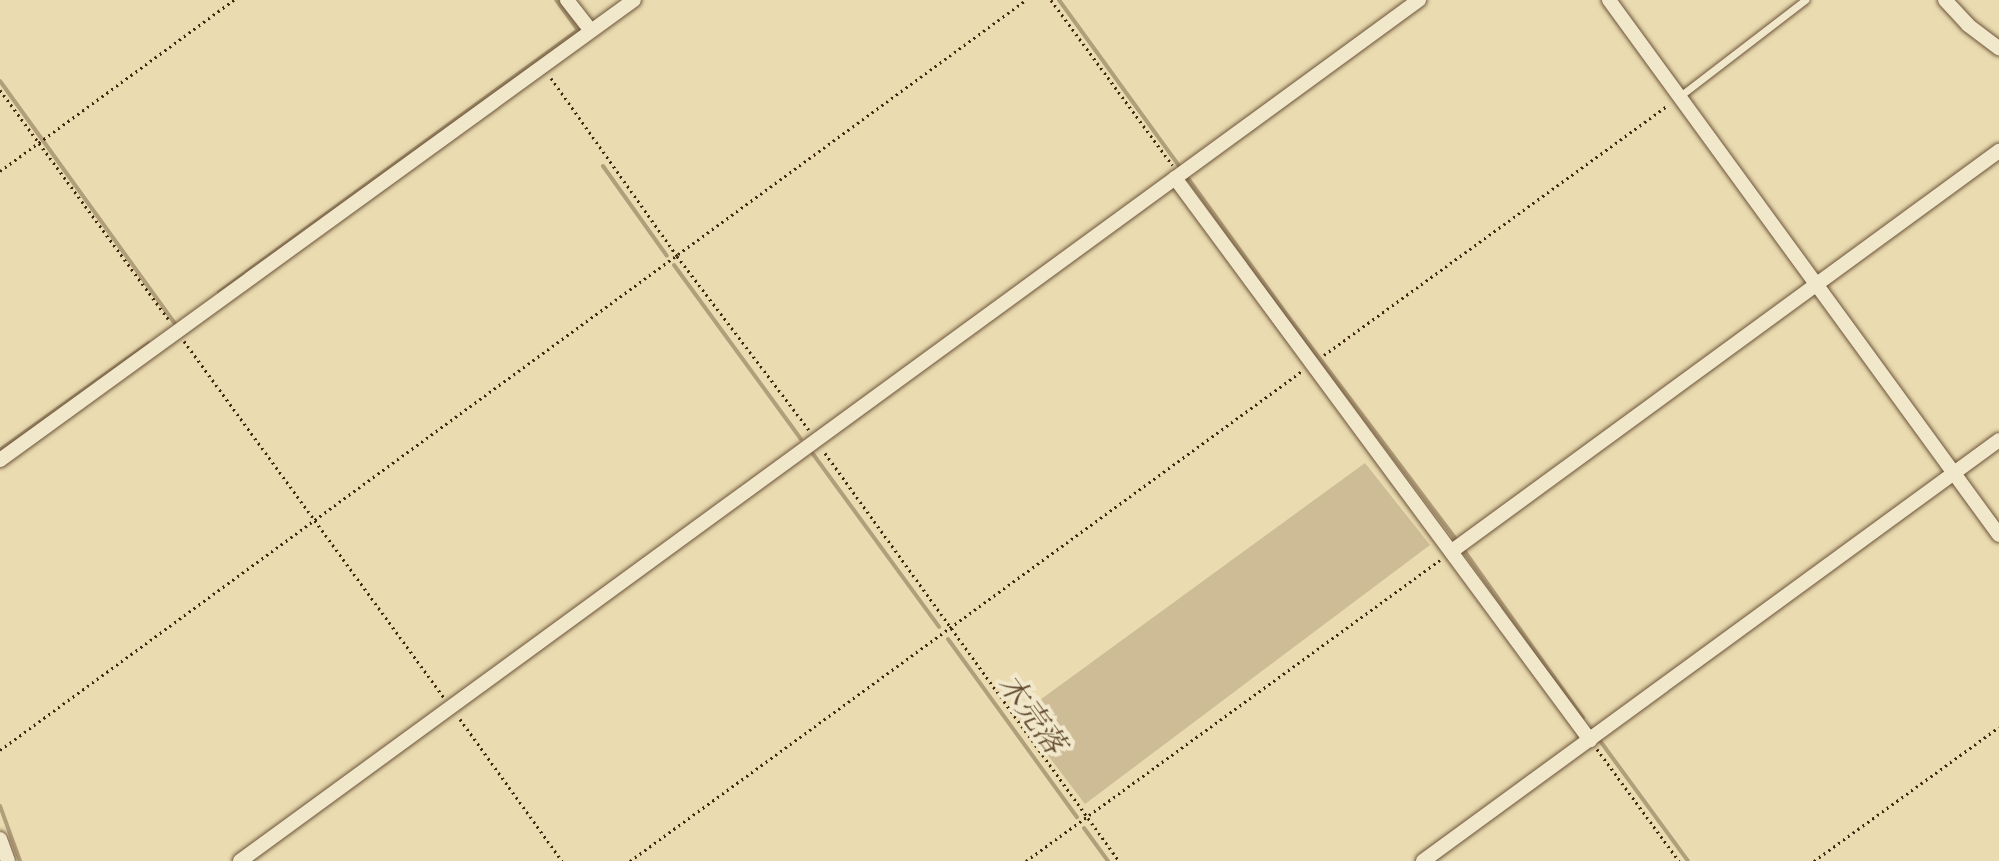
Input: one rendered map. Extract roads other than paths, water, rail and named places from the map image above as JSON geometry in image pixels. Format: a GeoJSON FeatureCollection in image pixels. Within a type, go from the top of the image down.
{"type":"FeatureCollection","features":[{"type":"Feature","properties":{"kind":"street"},"geometry":{"type":"LineString","coordinates":[[567,0],[591,31]]}},
{"type":"Feature","properties":{"kind":"street"},"geometry":{"type":"LineString","coordinates":[[0,460],[634,0]]}},
{"type":"Feature","properties":{"kind":"street"},"geometry":{"type":"LineString","coordinates":[[240,861],[1419,0]]}},
{"type":"Feature","properties":{"kind":"street"},"geometry":{"type":"LineString","coordinates":[[1609,0],[1999,535]]}},
{"type":"Feature","properties":{"kind":"street"},"geometry":{"type":"LineString","coordinates":[[1945,0],[1968,25],[1999,48]]}},
{"type":"Feature","properties":{"kind":"street"},"geometry":{"type":"LineString","coordinates":[[1452,551],[1999,151]]}},
{"type":"Feature","properties":{"kind":"street"},"geometry":{"type":"LineString","coordinates":[[1178,177],[1590,740]]}},
{"type":"Feature","properties":{"kind":"street"},"geometry":{"type":"LineString","coordinates":[[1423,861],[1999,440]]}},
{"type":"Feature","properties":{"kind":"street"},"geometry":{"type":"LineString","coordinates":[[0,839],[8,861]]}},
{"type":"Feature","properties":{"kind":"lane"},"geometry":{"type":"LineString","coordinates":[[1680,96],[1805,0]]}},
{"type":"Feature","properties":{"kind":"waterway"},"geometry":{"type":"LineString","coordinates":[[219,292],[578,30],[556,0]]}},
{"type":"Feature","properties":{"kind":"waterway"},"geometry":{"type":"LineString","coordinates":[[1059,0],[1293,323],[1458,542]]}},
{"type":"Feature","properties":{"kind":"waterway"},"geometry":{"type":"LineString","coordinates":[[0,81],[175,324]]}},
{"type":"Feature","properties":{"kind":"waterway","name":"木売落"},"geometry":{"type":"LineString","coordinates":[[603,166],[667,256]]}},
{"type":"Feature","properties":{"kind":"waterway","name":"木売落"},"geometry":{"type":"LineString","coordinates":[[674,265],[801,439]]}},
{"type":"Feature","properties":{"kind":"waterway"},"geometry":{"type":"LineString","coordinates":[[0,450],[149,343]]}},
{"type":"Feature","properties":{"kind":"waterway","name":"木売落"},"geometry":{"type":"LineString","coordinates":[[813,454],[939,627]]}},
{"type":"Feature","properties":{"kind":"waterway"},"geometry":{"type":"LineString","coordinates":[[1463,549],[1583,718]]}},
{"type":"Feature","properties":{"kind":"waterway","name":"木売落"},"geometry":{"type":"LineString","coordinates":[[948,639],[1077,817]]}},
{"type":"Feature","properties":{"kind":"waterway"},"geometry":{"type":"LineString","coordinates":[[1598,738],[1688,861]]}},
{"type":"Feature","properties":{"kind":"waterway"},"geometry":{"type":"LineString","coordinates":[[0,806],[20,861]]}},
{"type":"Feature","properties":{"kind":"waterway","name":"木売落"},"geometry":{"type":"LineString","coordinates":[[1084,828],[1108,861]]}}]}
